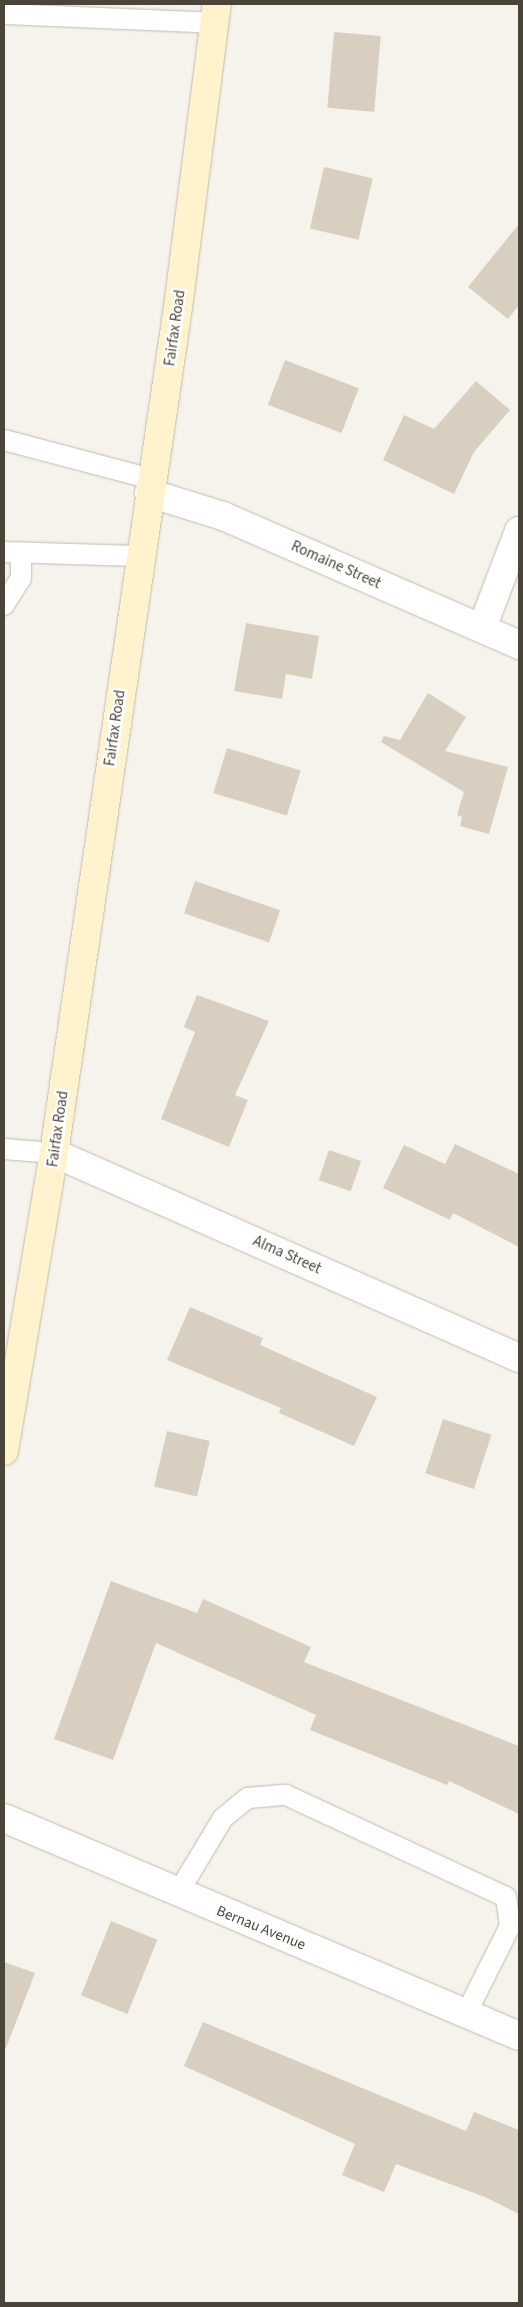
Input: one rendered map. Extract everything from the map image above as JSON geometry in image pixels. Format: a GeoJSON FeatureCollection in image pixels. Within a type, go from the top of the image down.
{"type":"FeatureCollection","features":[{"type":"Feature","properties":{"kind":"street","name":"Fairfax Road"},"geometry":{"type":"LineString","coordinates":[[4,1451],[54,1153],[216,13]]}},
{"type":"Feature","properties":{"kind":"street","name":"Romaine Street"},"geometry":{"type":"LineString","coordinates":[[150,486],[519,645]]}},
{"type":"Feature","properties":{"kind":"street"},"geometry":{"type":"LineString","coordinates":[[482,628],[519,531]]}},
{"type":"Feature","properties":{"kind":"street","name":"Alma Street"},"geometry":{"type":"LineString","coordinates":[[54,1153],[519,1358]]}},
{"type":"Feature","properties":{"kind":"street","name":"Bernau Avenue"},"geometry":{"type":"LineString","coordinates":[[4,1818],[178,1893],[467,2012],[519,2036]]}},
{"type":"Feature","properties":{"kind":"lane"},"geometry":{"type":"LineString","coordinates":[[4,14],[216,13]]}},
{"type":"Feature","properties":{"kind":"lane"},"geometry":{"type":"LineString","coordinates":[[4,440],[28,444],[150,486]]}},
{"type":"Feature","properties":{"kind":"lane"},"geometry":{"type":"LineString","coordinates":[[4,605],[21,578],[13,553],[139,556]]}},
{"type":"Feature","properties":{"kind":"lane"},"geometry":{"type":"LineString","coordinates":[[4,1149],[54,1153]]}},
{"type":"Feature","properties":{"kind":"lane"},"geometry":{"type":"LineString","coordinates":[[178,1893],[223,1818],[248,1798],[286,1795],[506,1897],[510,1926],[467,2012]]}},
{"type":"Feature","properties":{"kind":"building"},"geometry":{"type":"Polygon","coordinates":[[[334,32],[381,36],[374,112],[327,108],[334,32]]]}},
{"type":"Feature","properties":{"kind":"building"},"geometry":{"type":"Polygon","coordinates":[[[324,167],[373,178],[359,240],[310,228],[324,167]]]}},
{"type":"Feature","properties":{"kind":"building"},"geometry":{"type":"Polygon","coordinates":[[[519,224],[519,305],[508,319],[468,287],[519,224]]]}},
{"type":"Feature","properties":{"kind":"building"},"geometry":{"type":"Polygon","coordinates":[[[285,360],[359,388],[342,433],[268,405],[285,360]]]}},
{"type":"Feature","properties":{"kind":"building"},"geometry":{"type":"Polygon","coordinates":[[[476,381],[510,410],[474,452],[454,494],[383,460],[404,415],[434,429],[476,381]]]}},
{"type":"Feature","properties":{"kind":"building"},"geometry":{"type":"Polygon","coordinates":[[[246,623],[319,636],[312,679],[286,674],[282,699],[234,691],[246,623]]]}},
{"type":"Feature","properties":{"kind":"building"},"geometry":{"type":"Polygon","coordinates":[[[428,693],[466,717],[445,751],[508,767],[489,834],[460,826],[462,817],[457,815],[464,792],[381,742],[384,736],[400,740],[428,693]]]}},
{"type":"Feature","properties":{"kind":"building"},"geometry":{"type":"Polygon","coordinates":[[[227,748],[301,771],[287,815],[213,793],[227,748]]]}},
{"type":"Feature","properties":{"kind":"building"},"geometry":{"type":"Polygon","coordinates":[[[195,881],[280,910],[269,942],[184,913],[195,881]]]}},
{"type":"Feature","properties":{"kind":"building"},"geometry":{"type":"Polygon","coordinates":[[[197,995],[269,1021],[235,1095],[248,1100],[229,1147],[161,1119],[195,1032],[184,1027],[197,995]]]}},
{"type":"Feature","properties":{"kind":"building"},"geometry":{"type":"Polygon","coordinates":[[[455,1144],[519,1174],[519,1247],[453,1213],[450,1220],[383,1188],[404,1145],[445,1164],[455,1144]]]}},
{"type":"Feature","properties":{"kind":"building"},"geometry":{"type":"Polygon","coordinates":[[[329,1150],[361,1161],[351,1191],[319,1180],[329,1150]]]}},
{"type":"Feature","properties":{"kind":"building"},"geometry":{"type":"Polygon","coordinates":[[[190,1307],[263,1338],[260,1345],[377,1397],[354,1446],[279,1413],[281,1408],[167,1360],[190,1307]]]}},
{"type":"Feature","properties":{"kind":"building"},"geometry":{"type":"Polygon","coordinates":[[[443,1419],[492,1435],[474,1489],[425,1473],[443,1419]]]}},
{"type":"Feature","properties":{"kind":"building"},"geometry":{"type":"Polygon","coordinates":[[[167,1431],[210,1441],[197,1496],[154,1487],[167,1431]]]}},
{"type":"Feature","properties":{"kind":"building"},"geometry":{"type":"Polygon","coordinates":[[[111,1581],[197,1613],[203,1599],[311,1647],[304,1662],[519,1746],[519,1814],[449,1781],[447,1785],[310,1730],[316,1715],[156,1643],[113,1760],[54,1739],[111,1581]]]}},
{"type":"Feature","properties":{"kind":"building"},"geometry":{"type":"Polygon","coordinates":[[[111,1921],[157,1940],[127,2014],[81,1995],[111,1921]]]}},
{"type":"Feature","properties":{"kind":"building"},"geometry":{"type":"Polygon","coordinates":[[[4,1962],[35,1973],[6,2048],[4,2048],[4,1962]]]}},
{"type":"Feature","properties":{"kind":"building"},"geometry":{"type":"Polygon","coordinates":[[[203,2022],[466,2131],[474,2112],[519,2130],[519,2214],[485,2197],[396,2164],[384,2192],[342,2175],[355,2144],[184,2066],[203,2022]]]}}]}
